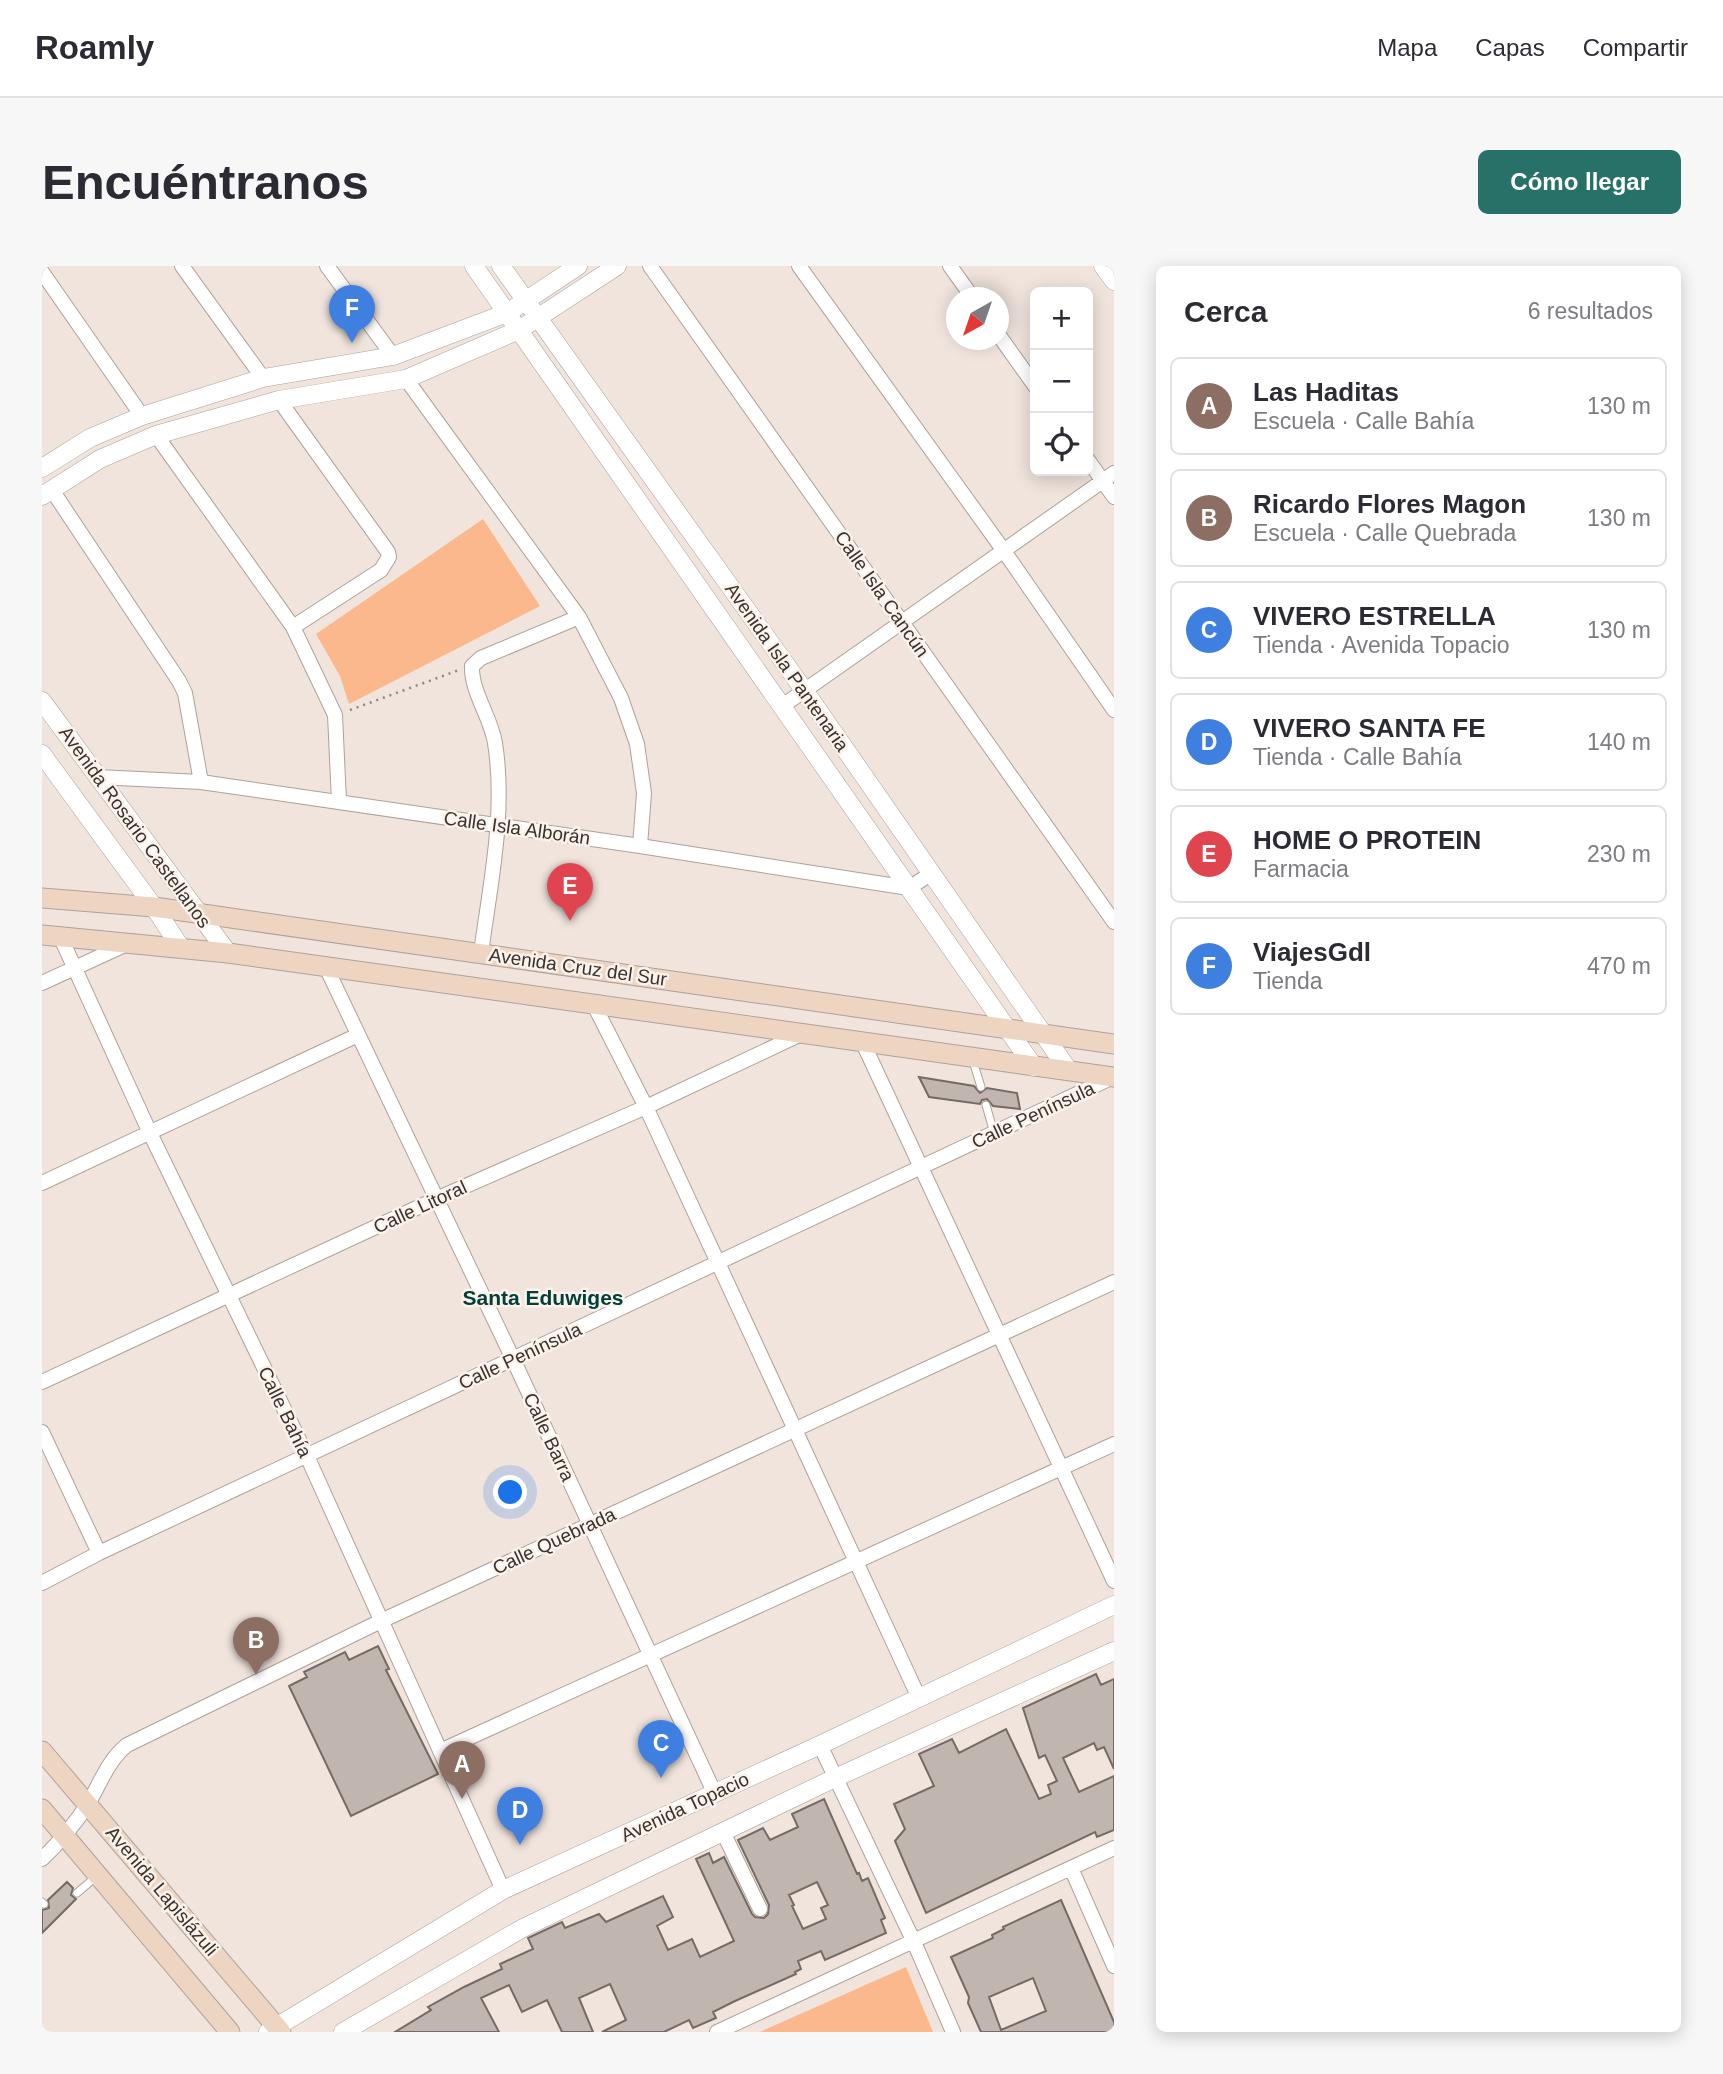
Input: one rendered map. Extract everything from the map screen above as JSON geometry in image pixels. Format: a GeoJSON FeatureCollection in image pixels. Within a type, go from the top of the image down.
{"type":"FeatureCollection","features":[{"type":"Feature","properties":{"kind":"main road","name":"Avenida Cruz del Sur"},"geometry":{"type":"LineString","coordinates":[[42,898],[154,907],[1114,1044]]}},
{"type":"Feature","properties":{"kind":"main road","name":"Avenida Cruz del Sur"},"geometry":{"type":"LineString","coordinates":[[51,935],[228,953],[1114,1077]]}},
{"type":"Feature","properties":{"kind":"main road","name":"Avenida Lapislázuli"},"geometry":{"type":"LineString","coordinates":[[42,1751],[275,2030]]}},
{"type":"Feature","properties":{"kind":"main road","name":"Avenida Lapislázuli"},"geometry":{"type":"LineString","coordinates":[[42,1809],[230,2032]]}},
{"type":"Feature","properties":{"kind":"street"},"geometry":{"type":"LineString","coordinates":[[182,266],[262,378]]}},
{"type":"Feature","properties":{"kind":"street"},"geometry":{"type":"LineString","coordinates":[[327,266],[393,356]]}},
{"type":"Feature","properties":{"kind":"street","name":"Avenida Isla Pantenaria"},"geometry":{"type":"LineString","coordinates":[[474,266],[1034,1067]]}},
{"type":"Feature","properties":{"kind":"street","name":"Avenida Isla Pantenaria"},"geometry":{"type":"LineString","coordinates":[[501,266],[804,690],[1069,1071]]}},
{"type":"Feature","properties":{"kind":"street"},"geometry":{"type":"LineString","coordinates":[[42,468],[90,439],[142,416],[262,378],[393,356],[507,313],[578,266]]}},
{"type":"Feature","properties":{"kind":"street"},"geometry":{"type":"LineString","coordinates":[[201,782],[185,694],[179,681],[47,493],[100,459],[156,435],[279,400],[406,379],[519,330],[617,266]]}},
{"type":"Feature","properties":{"kind":"street","name":"Calle Isla Cancún"},"geometry":{"type":"LineString","coordinates":[[650,266],[1114,922]]}},
{"type":"Feature","properties":{"kind":"street"},"geometry":{"type":"LineString","coordinates":[[799,266],[1004,551],[1114,710]]}},
{"type":"Feature","properties":{"kind":"street"},"geometry":{"type":"LineString","coordinates":[[950,266],[965,287]]}},
{"type":"Feature","properties":{"kind":"street"},"geometry":{"type":"LineString","coordinates":[[1103,266],[1114,281]]}},
{"type":"Feature","properties":{"kind":"street"},"geometry":{"type":"LineString","coordinates":[[42,272],[142,416]]}},
{"type":"Feature","properties":{"kind":"street"},"geometry":{"type":"LineString","coordinates":[[1009,348],[1030,379]]}},
{"type":"Feature","properties":{"kind":"street"},"geometry":{"type":"LineString","coordinates":[[327,368],[334,391]]}},
{"type":"Feature","properties":{"kind":"street"},"geometry":{"type":"LineString","coordinates":[[406,379],[579,617],[621,698],[637,744],[644,793],[640,846]]}},
{"type":"Feature","properties":{"kind":"street"},"geometry":{"type":"LineString","coordinates":[[279,400],[388,552],[388,561],[381,570],[293,627]]}},
{"type":"Feature","properties":{"kind":"street"},"geometry":{"type":"LineString","coordinates":[[156,435],[293,627],[335,715],[339,801]]}},
{"type":"Feature","properties":{"kind":"street"},"geometry":{"type":"LineString","coordinates":[[90,439],[100,459]]}},
{"type":"Feature","properties":{"kind":"street"},"geometry":{"type":"LineString","coordinates":[[1093,464],[1108,477],[1114,497]]}},
{"type":"Feature","properties":{"kind":"street"},"geometry":{"type":"LineString","coordinates":[[781,707],[1108,477]]}},
{"type":"Feature","properties":{"kind":"street"},"geometry":{"type":"LineString","coordinates":[[481,953],[498,825],[499,784],[495,741],[473,678],[472,666],[481,658],[579,617]]}},
{"type":"Feature","properties":{"kind":"street","name":"Avenida Rosario Castellanos"},"geometry":{"type":"LineString","coordinates":[[42,701],[228,953]]}},
{"type":"Feature","properties":{"kind":"street","name":"Avenida Rosario Castellanos"},"geometry":{"type":"LineString","coordinates":[[42,754],[181,948]]}},
{"type":"Feature","properties":{"kind":"street","name":"Calle Isla Alborán"},"geometry":{"type":"LineString","coordinates":[[97,777],[201,782],[909,888]]}},
{"type":"Feature","properties":{"kind":"street"},"geometry":{"type":"LineString","coordinates":[[909,888],[932,873]]}},
{"type":"Feature","properties":{"kind":"street","name":"Calle Bahía"},"geometry":{"type":"LineString","coordinates":[[51,935],[75,967],[150,1133],[307,1456],[503,1890]]}},
{"type":"Feature","properties":{"kind":"street"},"geometry":{"type":"LineString","coordinates":[[42,983],[131,943]]}},
{"type":"Feature","properties":{"kind":"street","name":"Calle Barra"},"geometry":{"type":"LineString","coordinates":[[326,967],[513,1359],[715,1794]]}},
{"type":"Feature","properties":{"kind":"street"},"geometry":{"type":"LineString","coordinates":[[594,1005],[646,1107],[919,1698]]}},
{"type":"Feature","properties":{"kind":"street"},"geometry":{"type":"LineString","coordinates":[[42,1183],[358,1035]]}},
{"type":"Feature","properties":{"kind":"street","name":"Calle Litoral"},"geometry":{"type":"LineString","coordinates":[[42,1382],[436,1199],[646,1107],[799,1035]]}},
{"type":"Feature","properties":{"kind":"street"},"geometry":{"type":"LineString","coordinates":[[863,1043],[1114,1581]]}},
{"type":"Feature","properties":{"kind":"street","name":"Calle Península"},"geometry":{"type":"LineString","coordinates":[[42,1583],[99,1553],[1114,1077]]}},
{"type":"Feature","properties":{"kind":"street","name":"Calle Quebrada"},"geometry":{"type":"LineString","coordinates":[[42,1859],[66,1836],[112,1760],[127,1745],[381,1621],[1114,1282]]}},
{"type":"Feature","properties":{"kind":"street"},"geometry":{"type":"LineString","coordinates":[[42,1432],[99,1553]]}},
{"type":"Feature","properties":{"kind":"street"},"geometry":{"type":"LineString","coordinates":[[440,1751],[1114,1444]]}},
{"type":"Feature","properties":{"kind":"street","name":"Avenida Topacio"},"geometry":{"type":"LineString","coordinates":[[275,2030],[503,1890],[715,1794],[1114,1605]]}},
{"type":"Feature","properties":{"kind":"street","name":"Avenida Topacio"},"geometry":{"type":"LineString","coordinates":[[343,2032],[523,1928],[835,1778],[1114,1651]]}},
{"type":"Feature","properties":{"kind":"street"},"geometry":{"type":"LineString","coordinates":[[820,1745],[914,1942],[953,2032]]}},
{"type":"Feature","properties":{"kind":"street"},"geometry":{"type":"LineString","coordinates":[[723,1832],[760,1909]]}},
{"type":"Feature","properties":{"kind":"street"},"geometry":{"type":"LineString","coordinates":[[717,2032],[1114,1848]]}},
{"type":"Feature","properties":{"kind":"street"},"geometry":{"type":"LineString","coordinates":[[1071,1868],[1114,1966]]}},
{"type":"Feature","properties":{"kind":"lane"},"geometry":{"type":"LineString","coordinates":[[972,1059],[981,1087]]}},
{"type":"Feature","properties":{"kind":"lane"},"geometry":{"type":"LineString","coordinates":[[986,1105],[994,1133]]}},
{"type":"Feature","properties":{"kind":"lane"},"geometry":{"type":"LineString","coordinates":[[77,1893],[98,1875]]}},
{"type":"Feature","properties":{"kind":"path"},"geometry":{"type":"LineString","coordinates":[[335,715],[472,666]]}},
{"type":"Feature","properties":{"kind":"shaded area"},"geometry":{"type":"Polygon","coordinates":[[[483,519],[540,606],[349,704],[340,676],[316,634],[483,519]]]}},
{"type":"Feature","properties":{"kind":"shaded area"},"geometry":{"type":"Polygon","coordinates":[[[906,1967],[933,2032],[760,2032],[906,1967]]]}},
{"type":"Feature","properties":{"kind":"building"},"geometry":{"type":"Polygon","coordinates":[[[919,1077],[974,1086],[980,1093],[987,1088],[1017,1093],[1020,1109],[993,1106],[987,1099],[980,1104],[929,1097],[919,1077]]]}},
{"type":"Feature","properties":{"kind":"building"},"geometry":{"type":"Polygon","coordinates":[[[378,1646],[389,1669],[386,1670],[438,1774],[351,1816],[289,1686],[307,1677],[304,1672],[345,1652],[349,1660],[378,1646]]]}},
{"type":"Feature","properties":{"kind":"building"},"geometry":{"type":"Polygon","coordinates":[[[1096,1674],[1101,1685],[1114,1679],[1114,1769],[1104,1747],[1097,1750],[1094,1743],[1063,1758],[1079,1792],[1114,1776],[1114,1830],[1097,1837],[1095,1832],[926,1913],[895,1841],[905,1829],[894,1804],[934,1786],[919,1754],[952,1739],[959,1753],[1006,1729],[1039,1799],[1051,1794],[1048,1785],[1057,1781],[1045,1755],[1039,1758],[1023,1708],[1096,1674]]]}},
{"type":"Feature","properties":{"kind":"building"},"geometry":{"type":"Polygon","coordinates":[[[824,1799],[857,1874],[859,1873],[862,1881],[868,1878],[885,1918],[881,1920],[886,1933],[825,1960],[821,1951],[798,1961],[801,1969],[795,1972],[796,1974],[713,2012],[716,2018],[693,2028],[689,2020],[664,2032],[602,2032],[626,2020],[610,1984],[579,1998],[593,2032],[562,2032],[547,2000],[522,2012],[509,1985],[481,1998],[499,2032],[395,2032],[431,2010],[428,2007],[502,1969],[500,1964],[533,1949],[528,1938],[562,1922],[565,1928],[599,1914],[606,1922],[663,1896],[673,1917],[657,1926],[668,1950],[692,1939],[700,1957],[734,1941],[696,1859],[709,1853],[713,1863],[724,1857],[752,1914],[764,1918],[768,1914],[769,1905],[738,1840],[763,1828],[770,1840],[798,1827],[792,1814],[824,1799]],[[817,1882],[789,1895],[803,1929],[826,1919],[821,1908],[828,1905],[817,1882]]]}},
{"type":"Feature","properties":{"kind":"building"},"geometry":{"type":"Polygon","coordinates":[[[67,1882],[73,1888],[71,1895],[76,1899],[42,1933],[42,1910],[49,1908],[48,1900],[67,1882]]]}},
{"type":"Feature","properties":{"kind":"building"},"geometry":{"type":"Polygon","coordinates":[[[1061,1900],[1114,2022],[1114,2032],[981,2032],[951,1957],[993,1938],[992,1935],[1004,1929],[1003,1927],[1061,1900]],[[1033,1978],[989,1997],[1001,2030],[1046,2011],[1033,1978]]]}},
{"type":"Feature","properties":{"kind":"place","name":"ViajesGdl"},"geometry":{"type":"Point","coordinates":[352,343]}},
{"type":"Feature","properties":{"kind":"place","name":"HOME O PROTEIN"},"geometry":{"type":"Point","coordinates":[570,921]}},
{"type":"Feature","properties":{"kind":"place","name":"Ricardo Flores Magon"},"geometry":{"type":"Point","coordinates":[256,1675]}},
{"type":"Feature","properties":{"kind":"place","name":"VIVERO ESTRELLA"},"geometry":{"type":"Point","coordinates":[661,1778]}},
{"type":"Feature","properties":{"kind":"place","name":"Las Haditas"},"geometry":{"type":"Point","coordinates":[462,1799]}},
{"type":"Feature","properties":{"kind":"place","name":"VIVERO SANTA FE"},"geometry":{"type":"Point","coordinates":[520,1845]}},
{"type":"Feature","properties":{"kind":"district","name":"Santa Eduwiges"},"geometry":{"type":"Point","coordinates":[543,1297]}}]}
